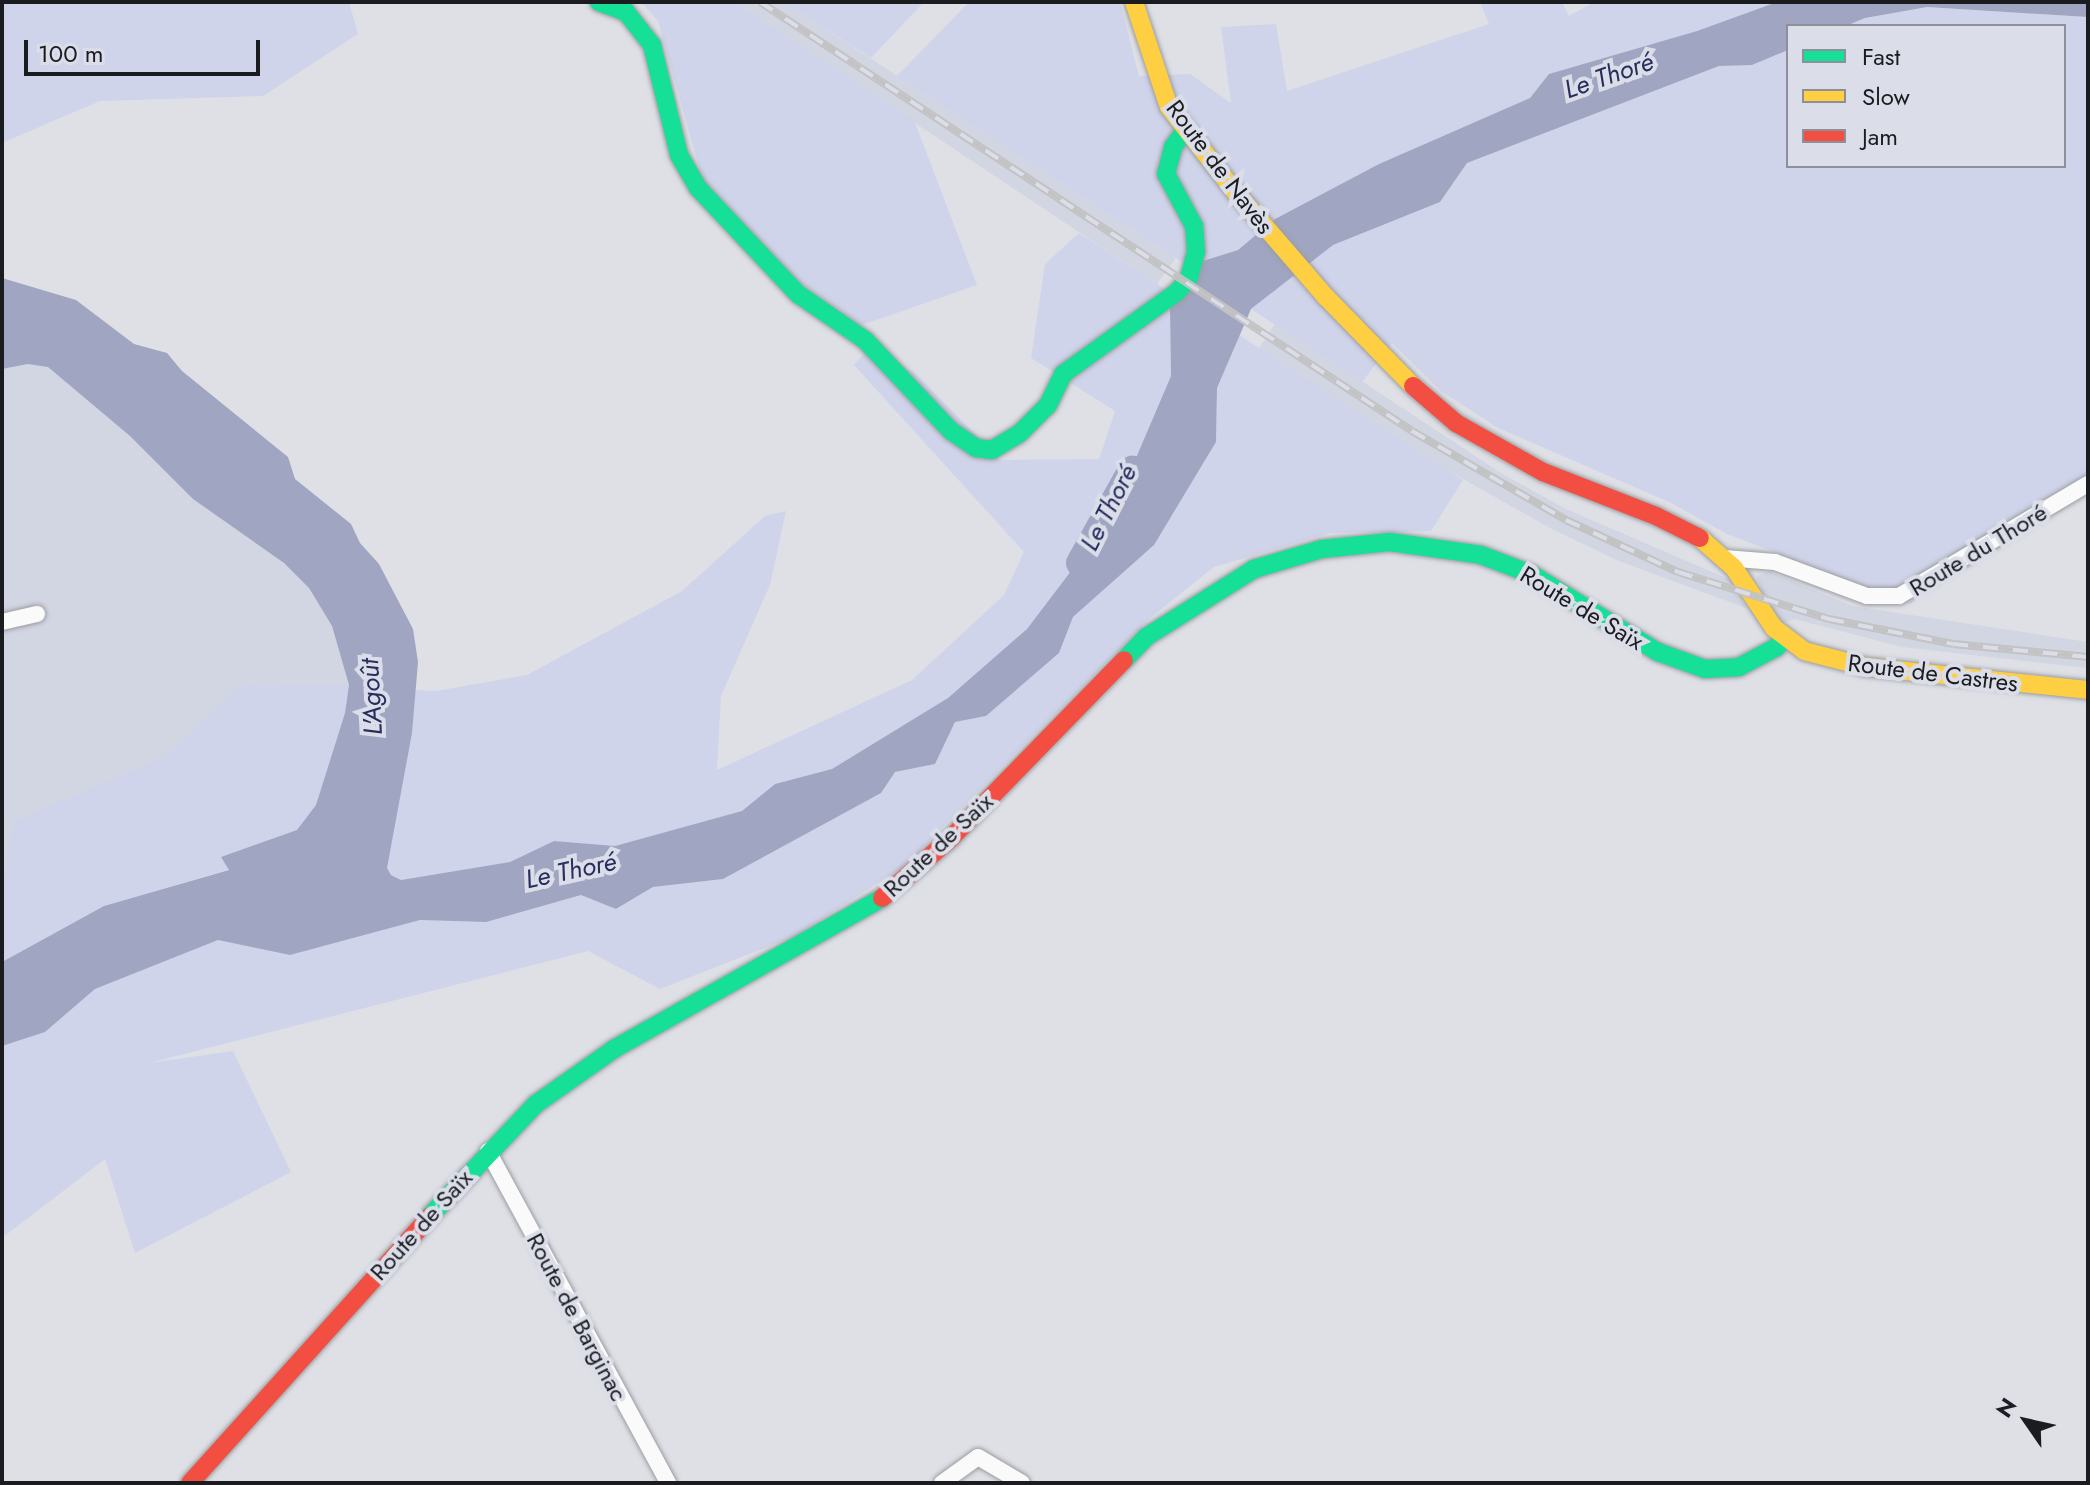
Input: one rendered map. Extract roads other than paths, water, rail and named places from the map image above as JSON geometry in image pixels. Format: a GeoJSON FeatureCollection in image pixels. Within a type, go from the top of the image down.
{"type":"FeatureCollection","features":[{"type":"Feature","properties":{"kind":"street"},"geometry":{"type":"LineString","coordinates":[[599,2],[637,20],[652,45],[686,172],[798,294],[865,340],[951,431],[976,448],[992,450],[1019,434],[1048,405],[1063,374],[1177,292],[1189,278],[1196,252],[1194,226],[1166,174],[1173,147],[1186,129]]}},
{"type":"Feature","properties":{"kind":"street","name":"Route de Navès"},"geometry":{"type":"LineString","coordinates":[[1134,2],[1169,107],[1277,241],[1392,369],[1456,423],[1543,472],[1684,529],[1725,558],[1784,638]]}},
{"type":"Feature","properties":{"kind":"street","name":"Route du Thoré"},"geometry":{"type":"LineString","coordinates":[[1725,558],[1775,562],[1867,596],[1899,596],[2088,484]]}},
{"type":"Feature","properties":{"kind":"street","name":"Route de Saïx"},"geometry":{"type":"LineString","coordinates":[[190,1483],[488,1151],[536,1104],[577,1072],[877,902],[951,838],[1146,637],[1201,598],[1254,569],[1322,549],[1357,544],[1390,542],[1455,549],[1508,565],[1551,584],[1640,642],[1689,665],[1705,669],[1739,667],[1777,647],[1784,638]]}},
{"type":"Feature","properties":{"kind":"street"},"geometry":{"type":"LineString","coordinates":[[2,622],[37,614]]}},
{"type":"Feature","properties":{"kind":"street","name":"Route de Castres"},"geometry":{"type":"LineString","coordinates":[[1784,638],[1820,657],[1866,667],[2088,690]]}},
{"type":"Feature","properties":{"kind":"street","name":"Route de Barginac"},"geometry":{"type":"LineString","coordinates":[[488,1151],[668,1483]]}},
{"type":"Feature","properties":{"kind":"street"},"geometry":{"type":"LineString","coordinates":[[942,1483],[978,1457],[1022,1483]]}},
{"type":"Feature","properties":{"kind":"water","name":"L'Agoût"},"geometry":{"type":"Polygon","coordinates":[[[1777,2],[2088,2],[2088,17],[1927,7],[1865,18],[1851,24],[1786,24],[1786,51],[1752,65],[1719,66],[1467,163],[1440,202],[1333,245],[1251,309],[1217,388],[1216,442],[1154,545],[1073,617],[1059,653],[986,716],[955,722],[935,764],[895,772],[881,793],[723,879],[653,887],[616,909],[581,895],[486,922],[420,920],[290,955],[218,940],[95,989],[45,1032],[2,1046],[2,962],[104,906],[229,870],[221,857],[297,830],[316,805],[345,713],[349,685],[332,626],[309,588],[284,563],[193,499],[130,436],[48,367],[28,364],[2,369],[2,278],[76,300],[134,344],[167,353],[182,371],[288,457],[295,479],[351,524],[360,543],[379,564],[413,629],[418,662],[412,733],[387,868],[391,875],[401,880],[510,862],[554,841],[615,846],[742,811],[775,784],[832,769],[948,698],[1027,629],[1109,521],[1171,376],[1170,309],[1203,261],[1238,250],[1275,219],[1379,164],[1530,98],[1549,74],[1697,31],[1777,2]]]}},
{"type":"Feature","properties":{"kind":"waterway","name":"Le Thoré"},"geometry":{"type":"LineString","coordinates":[[1080,563],[1132,470]]}},
{"type":"Feature","properties":{"kind":"railway"},"geometry":{"type":"LineString","coordinates":[[760,2],[1412,431],[1566,520],[1678,572],[1829,619],[1953,644],[2088,657]]}}]}
